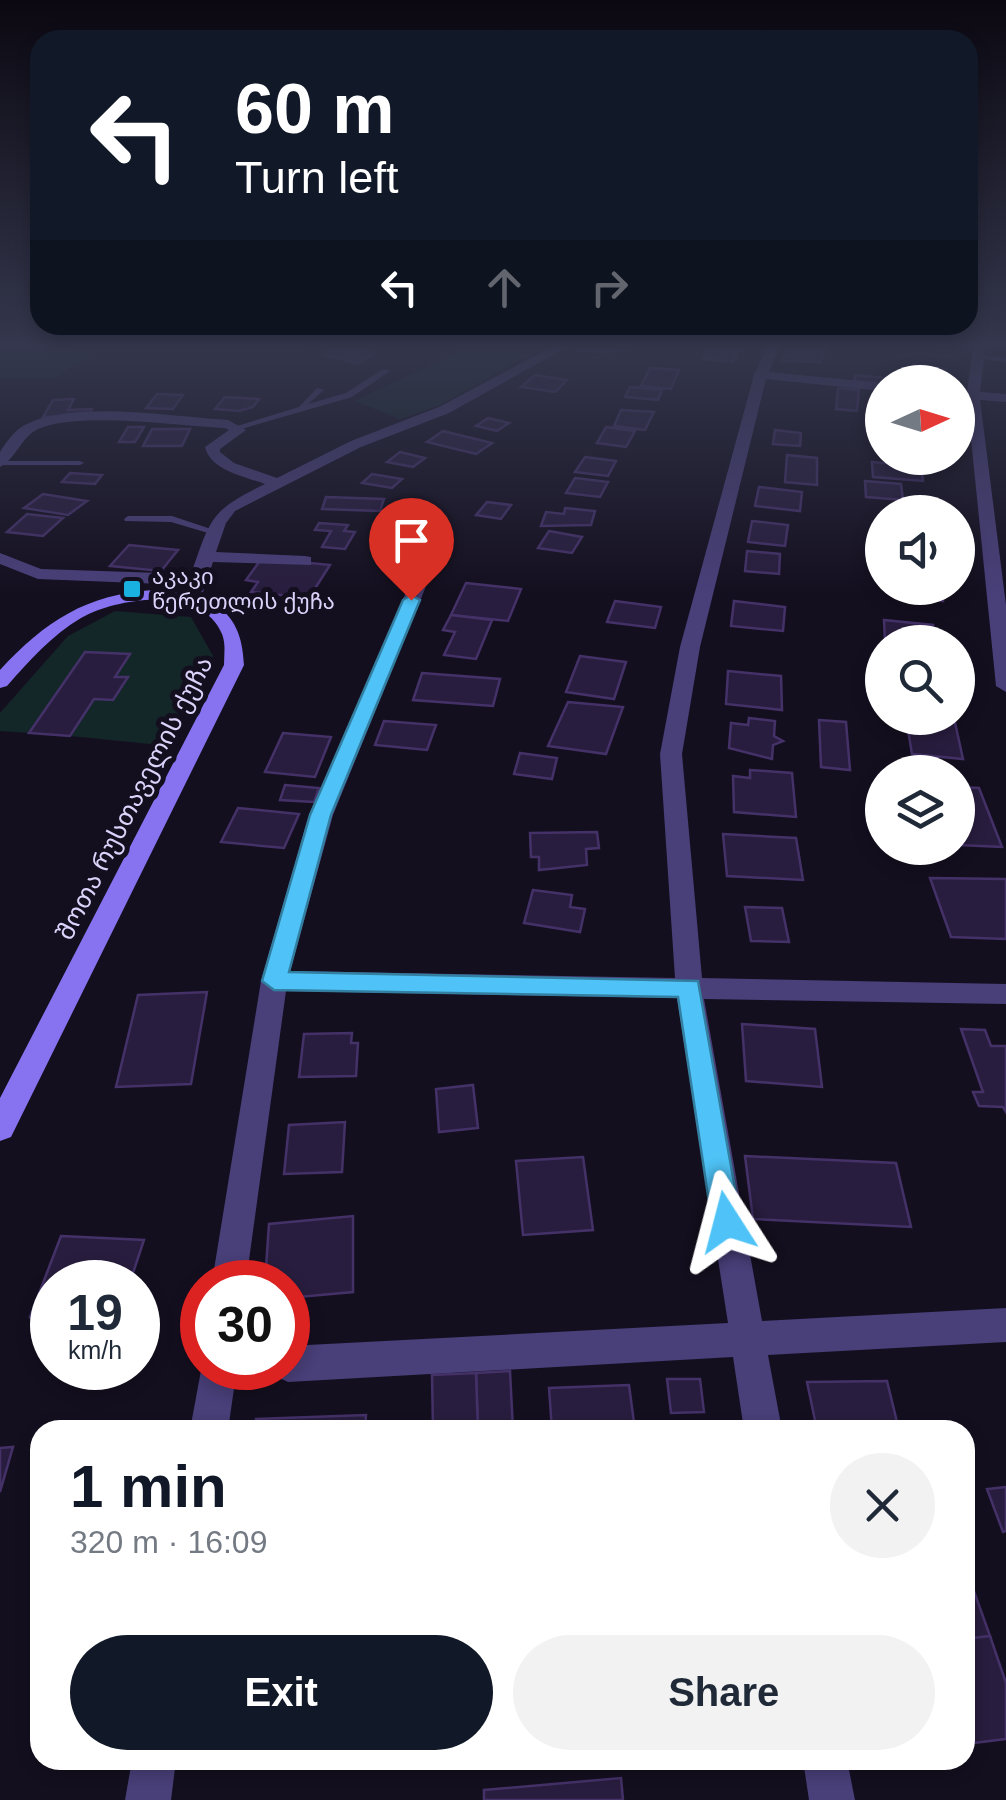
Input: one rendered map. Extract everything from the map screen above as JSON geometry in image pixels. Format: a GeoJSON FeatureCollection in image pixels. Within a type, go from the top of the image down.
{"type":"FeatureCollection","features":[{"type":"Feature","properties":{"kind":"main road"},"geometry":{"type":"LineString","coordinates":[[0,682],[31,647],[82,609],[136,594],[195,590]]}},
{"type":"Feature","properties":{"kind":"main road","name":"შოთა რუსთაველის ქუჩა"},"geometry":{"type":"LineString","coordinates":[[0,1128],[234,664],[238,644],[229,626],[195,590]]}},
{"type":"Feature","properties":{"kind":"street"},"geometry":{"type":"LineString","coordinates":[[0,462],[30,428],[38,426]]}},
{"type":"Feature","properties":{"kind":"street"},"geometry":{"type":"LineString","coordinates":[[213,426],[238,427]]}},
{"type":"Feature","properties":{"kind":"street"},"geometry":{"type":"LineString","coordinates":[[0,558],[38,574],[195,590],[215,532],[228,508],[275,482],[403,426]]}},
{"type":"Feature","properties":{"kind":"street"},"geometry":{"type":"LineString","coordinates":[[748,426],[690,647],[671,754],[689,988],[761,1420]]}},
{"type":"Feature","properties":{"kind":"street"},"geometry":{"type":"LineString","coordinates":[[238,427],[212,448],[212,454],[228,466],[275,482]]}},
{"type":"Feature","properties":{"kind":"street"},"geometry":{"type":"LineString","coordinates":[[975,465],[1006,685]]}},
{"type":"Feature","properties":{"kind":"street"},"geometry":{"type":"LineString","coordinates":[[206,557],[305,561]]}},
{"type":"Feature","properties":{"kind":"street"},"geometry":{"type":"LineString","coordinates":[[232,1260],[274,981],[320,815],[426,564]]}},
{"type":"Feature","properties":{"kind":"street"},"geometry":{"type":"LineString","coordinates":[[274,981],[1006,994]]}},
{"type":"Feature","properties":{"kind":"street"},"geometry":{"type":"LineString","coordinates":[[310,1363],[1006,1325]]}},
{"type":"Feature","properties":{"kind":"street"},"geometry":{"type":"LineString","coordinates":[[212,1420],[221,1390]]}},
{"type":"Feature","properties":{"kind":"street"},"geometry":{"type":"LineString","coordinates":[[148,1800],[152,1770]]}},
{"type":"Feature","properties":{"kind":"street"},"geometry":{"type":"LineString","coordinates":[[827,1770],[832,1800]]}},
{"type":"Feature","properties":{"kind":"lane"},"geometry":{"type":"LineString","coordinates":[[0,462],[80,463]]}},
{"type":"Feature","properties":{"kind":"lane"},"geometry":{"type":"LineString","coordinates":[[128,519],[172,519],[215,532]]}},
{"type":"Feature","properties":{"kind":"green space"},"geometry":{"type":"Polygon","coordinates":[[[115,611],[191,617],[213,656],[160,745],[70,736],[94,699],[114,700],[127,678],[115,677],[128,654],[85,652],[29,733],[0,731],[0,713],[68,636],[115,611]]]}},
{"type":"Feature","properties":{"kind":"building"},"geometry":{"type":"Polygon","coordinates":[[[476,426],[504,426],[497,431],[476,426]]]}},
{"type":"Feature","properties":{"kind":"building"},"geometry":{"type":"Polygon","coordinates":[[[614,426],[647,426],[645,430],[614,426]]]}},
{"type":"Feature","properties":{"kind":"building"},"geometry":{"type":"Polygon","coordinates":[[[128,427],[144,427],[135,442],[119,442],[128,427]]]}},
{"type":"Feature","properties":{"kind":"building"},"geometry":{"type":"Polygon","coordinates":[[[606,427],[635,431],[626,447],[597,443],[606,427]]]}},
{"type":"Feature","properties":{"kind":"building"},"geometry":{"type":"Polygon","coordinates":[[[152,429],[190,429],[182,446],[143,446],[152,429]]]}},
{"type":"Feature","properties":{"kind":"building"},"geometry":{"type":"Polygon","coordinates":[[[775,430],[801,433],[800,446],[773,444],[775,430]]]}},
{"type":"Feature","properties":{"kind":"building"},"geometry":{"type":"Polygon","coordinates":[[[443,431],[492,443],[476,454],[427,442],[443,431]]]}},
{"type":"Feature","properties":{"kind":"building"},"geometry":{"type":"Polygon","coordinates":[[[400,452],[425,458],[413,467],[387,462],[400,452]]]}},
{"type":"Feature","properties":{"kind":"building"},"geometry":{"type":"Polygon","coordinates":[[[787,455],[817,458],[817,485],[785,482],[787,455]]]}},
{"type":"Feature","properties":{"kind":"building"},"geometry":{"type":"Polygon","coordinates":[[[585,457],[616,461],[608,476],[575,472],[585,457]]]}},
{"type":"Feature","properties":{"kind":"building"},"geometry":{"type":"Polygon","coordinates":[[[70,473],[102,475],[95,484],[62,482],[70,473]]]}},
{"type":"Feature","properties":{"kind":"building"},"geometry":{"type":"Polygon","coordinates":[[[372,474],[402,479],[392,488],[362,483],[372,474]]]}},
{"type":"Feature","properties":{"kind":"building"},"geometry":{"type":"Polygon","coordinates":[[[922,475],[923,481],[873,477],[922,475]]]}},
{"type":"Feature","properties":{"kind":"building"},"geometry":{"type":"Polygon","coordinates":[[[575,478],[608,482],[600,497],[566,493],[575,478]]]}},
{"type":"Feature","properties":{"kind":"building"},"geometry":{"type":"Polygon","coordinates":[[[865,481],[901,484],[902,495],[866,495],[865,481]]]}},
{"type":"Feature","properties":{"kind":"building"},"geometry":{"type":"Polygon","coordinates":[[[759,487],[802,492],[800,511],[755,506],[759,487]]]}},
{"type":"Feature","properties":{"kind":"building"},"geometry":{"type":"Polygon","coordinates":[[[43,494],[87,501],[68,515],[24,508],[43,494]]]}},
{"type":"Feature","properties":{"kind":"building"},"geometry":{"type":"Polygon","coordinates":[[[326,497],[384,499],[380,511],[322,509],[326,497]]]}},
{"type":"Feature","properties":{"kind":"building"},"geometry":{"type":"Polygon","coordinates":[[[487,502],[511,505],[501,519],[476,515],[487,502]]]}},
{"type":"Feature","properties":{"kind":"building"},"geometry":{"type":"Polygon","coordinates":[[[565,508],[595,511],[591,525],[541,526],[546,512],[564,514],[565,508]]]}},
{"type":"Feature","properties":{"kind":"building"},"geometry":{"type":"Polygon","coordinates":[[[27,514],[63,518],[43,536],[7,532],[27,514]]]}},
{"type":"Feature","properties":{"kind":"building"},"geometry":{"type":"Polygon","coordinates":[[[752,521],[788,525],[785,546],[748,542],[752,521]]]}},
{"type":"Feature","properties":{"kind":"building"},"geometry":{"type":"Polygon","coordinates":[[[319,523],[348,525],[344,531],[355,532],[345,549],[322,547],[331,531],[315,530],[319,523]]]}},
{"type":"Feature","properties":{"kind":"building"},"geometry":{"type":"Polygon","coordinates":[[[549,531],[582,537],[572,553],[538,548],[549,531]]]}},
{"type":"Feature","properties":{"kind":"building"},"geometry":{"type":"Polygon","coordinates":[[[129,545],[178,550],[161,571],[110,566],[129,545]]]}},
{"type":"Feature","properties":{"kind":"building"},"geometry":{"type":"Polygon","coordinates":[[[747,551],[780,554],[779,574],[745,571],[747,551]]]}},
{"type":"Feature","properties":{"kind":"building"},"geometry":{"type":"Polygon","coordinates":[[[262,558],[330,565],[309,598],[251,592],[258,582],[246,580],[262,558]]]}},
{"type":"Feature","properties":{"kind":"building"},"geometry":{"type":"Polygon","coordinates":[[[466,583],[521,589],[508,621],[451,615],[466,583]]]}},
{"type":"Feature","properties":{"kind":"building"},"geometry":{"type":"Polygon","coordinates":[[[615,601],[661,607],[655,628],[607,622],[615,601]]]}},
{"type":"Feature","properties":{"kind":"building"},"geometry":{"type":"Polygon","coordinates":[[[734,601],[785,607],[783,631],[731,626],[734,601]]]}},
{"type":"Feature","properties":{"kind":"building"},"geometry":{"type":"Polygon","coordinates":[[[451,615],[492,620],[476,659],[444,655],[455,632],[443,630],[451,615]]]}},
{"type":"Feature","properties":{"kind":"building"},"geometry":{"type":"Polygon","coordinates":[[[884,620],[933,625],[884,625],[884,620]]]}},
{"type":"Feature","properties":{"kind":"building"},"geometry":{"type":"Polygon","coordinates":[[[85,652],[130,654],[115,677],[128,677],[113,700],[94,699],[70,736],[29,733],[85,652]]]}},
{"type":"Feature","properties":{"kind":"building"},"geometry":{"type":"Polygon","coordinates":[[[580,656],[626,662],[614,699],[566,692],[580,656]]]}},
{"type":"Feature","properties":{"kind":"building"},"geometry":{"type":"Polygon","coordinates":[[[728,671],[781,676],[782,710],[726,704],[728,671]]]}},
{"type":"Feature","properties":{"kind":"building"},"geometry":{"type":"Polygon","coordinates":[[[422,673],[500,679],[493,706],[413,700],[422,673]]]}},
{"type":"Feature","properties":{"kind":"building"},"geometry":{"type":"Polygon","coordinates":[[[568,702],[623,707],[606,754],[548,746],[568,702]]]}},
{"type":"Feature","properties":{"kind":"building"},"geometry":{"type":"Polygon","coordinates":[[[749,718],[775,721],[774,736],[783,741],[773,745],[772,759],[729,748],[731,723],[748,725],[749,718]]]}},
{"type":"Feature","properties":{"kind":"building"},"geometry":{"type":"Polygon","coordinates":[[[819,720],[846,722],[850,770],[821,767],[819,720]]]}},
{"type":"Feature","properties":{"kind":"building"},"geometry":{"type":"Polygon","coordinates":[[[384,721],[436,725],[427,750],[375,745],[384,721]]]}},
{"type":"Feature","properties":{"kind":"building"},"geometry":{"type":"Polygon","coordinates":[[[283,733],[331,737],[315,777],[265,772],[283,733]]]}},
{"type":"Feature","properties":{"kind":"building"},"geometry":{"type":"Polygon","coordinates":[[[909,735],[958,735],[962,755],[922,755],[912,754],[909,735]]]}},
{"type":"Feature","properties":{"kind":"building"},"geometry":{"type":"Polygon","coordinates":[[[520,753],[557,758],[552,779],[514,774],[520,753]]]}},
{"type":"Feature","properties":{"kind":"building"},"geometry":{"type":"Polygon","coordinates":[[[750,770],[792,773],[796,817],[734,812],[733,776],[750,778],[750,770]]]}},
{"type":"Feature","properties":{"kind":"building"},"geometry":{"type":"Polygon","coordinates":[[[285,785],[319,788],[314,802],[280,800],[285,785]]]}},
{"type":"Feature","properties":{"kind":"building"},"geometry":{"type":"Polygon","coordinates":[[[975,788],[979,788],[1002,847],[975,846],[975,788]]]}},
{"type":"Feature","properties":{"kind":"building"},"geometry":{"type":"Polygon","coordinates":[[[238,808],[299,814],[284,848],[221,842],[238,808]]]}},
{"type":"Feature","properties":{"kind":"building"},"geometry":{"type":"Polygon","coordinates":[[[597,832],[599,848],[586,849],[587,865],[539,870],[539,857],[531,857],[530,833],[597,832]]]}},
{"type":"Feature","properties":{"kind":"building"},"geometry":{"type":"Polygon","coordinates":[[[723,834],[796,838],[803,880],[727,876],[723,834]]]}},
{"type":"Feature","properties":{"kind":"building"},"geometry":{"type":"Polygon","coordinates":[[[930,878],[1006,879],[1006,939],[951,937],[930,878]]]}},
{"type":"Feature","properties":{"kind":"building"},"geometry":{"type":"Polygon","coordinates":[[[533,890],[572,895],[570,907],[585,909],[580,932],[524,923],[533,890]]]}},
{"type":"Feature","properties":{"kind":"building"},"geometry":{"type":"Polygon","coordinates":[[[745,907],[782,908],[789,942],[751,941],[745,907]]]}},
{"type":"Feature","properties":{"kind":"building"},"geometry":{"type":"Polygon","coordinates":[[[207,992],[191,1084],[116,1087],[138,995],[207,992]]]}},
{"type":"Feature","properties":{"kind":"building"},"geometry":{"type":"Polygon","coordinates":[[[742,1024],[815,1029],[822,1087],[746,1081],[742,1024]]]}},
{"type":"Feature","properties":{"kind":"building"},"geometry":{"type":"Polygon","coordinates":[[[961,1029],[985,1030],[991,1046],[1006,1046],[1006,1112],[1003,1107],[979,1106],[973,1092],[983,1092],[961,1029]]]}},
{"type":"Feature","properties":{"kind":"building"},"geometry":{"type":"Polygon","coordinates":[[[352,1033],[351,1043],[358,1043],[356,1076],[299,1077],[304,1034],[352,1033]]]}},
{"type":"Feature","properties":{"kind":"building"},"geometry":{"type":"Polygon","coordinates":[[[473,1085],[478,1128],[439,1132],[436,1089],[473,1085]]]}},
{"type":"Feature","properties":{"kind":"building"},"geometry":{"type":"Polygon","coordinates":[[[345,1122],[342,1172],[284,1174],[289,1125],[345,1122]]]}},
{"type":"Feature","properties":{"kind":"building"},"geometry":{"type":"Polygon","coordinates":[[[745,1156],[896,1163],[911,1227],[753,1219],[745,1156]]]}},
{"type":"Feature","properties":{"kind":"building"},"geometry":{"type":"Polygon","coordinates":[[[583,1157],[593,1230],[523,1235],[516,1161],[583,1157]]]}},
{"type":"Feature","properties":{"kind":"building"},"geometry":{"type":"Polygon","coordinates":[[[353,1216],[353,1292],[310,1296],[310,1260],[267,1260],[269,1224],[353,1216]]]}},
{"type":"Feature","properties":{"kind":"building"},"geometry":{"type":"Polygon","coordinates":[[[61,1236],[144,1240],[137,1260],[52,1260],[61,1236]]]}},
{"type":"Feature","properties":{"kind":"building"},"geometry":{"type":"Polygon","coordinates":[[[510,1371],[512,1420],[478,1420],[476,1373],[510,1371]]]}},
{"type":"Feature","properties":{"kind":"building"},"geometry":{"type":"Polygon","coordinates":[[[476,1373],[478,1420],[433,1420],[432,1375],[476,1373]]]}},
{"type":"Feature","properties":{"kind":"building"},"geometry":{"type":"Polygon","coordinates":[[[667,1379],[700,1379],[704,1412],[671,1413],[667,1379]]]}},
{"type":"Feature","properties":{"kind":"building"},"geometry":{"type":"Polygon","coordinates":[[[887,1381],[897,1420],[815,1420],[807,1382],[887,1381]]]}},
{"type":"Feature","properties":{"kind":"building"},"geometry":{"type":"Polygon","coordinates":[[[629,1385],[634,1420],[551,1420],[549,1388],[629,1385]]]}},
{"type":"Feature","properties":{"kind":"building"},"geometry":{"type":"Polygon","coordinates":[[[366,1415],[366,1420],[256,1419],[366,1415]]]}},
{"type":"Feature","properties":{"kind":"building"},"geometry":{"type":"Polygon","coordinates":[[[13,1447],[0,1492],[0,1448],[13,1447]]]}},
{"type":"Feature","properties":{"kind":"building"},"geometry":{"type":"Polygon","coordinates":[[[1006,1487],[1006,1531],[1003,1532],[987,1489],[1006,1487]]]}},
{"type":"Feature","properties":{"kind":"building"},"geometry":{"type":"Polygon","coordinates":[[[975,1594],[990,1636],[975,1638],[975,1594]]]}},
{"type":"Feature","properties":{"kind":"building"},"geometry":{"type":"Polygon","coordinates":[[[990,1636],[1006,1683],[1006,1739],[975,1743],[975,1638],[990,1636]]]}},
{"type":"Feature","properties":{"kind":"building"},"geometry":{"type":"Polygon","coordinates":[[[621,1778],[623,1800],[484,1800],[484,1790],[621,1778]]]}},
{"type":"Feature","properties":{"kind":"place","name":"აკაკი წერეთლის ქუჩა"},"geometry":{"type":"Point","coordinates":[132,589]}},
{"type":"Feature","properties":{"kind":"route"},"geometry":{"type":"LineString","coordinates":[[411,600],[320,815],[274,981],[689,988],[727,1222]]}}]}
